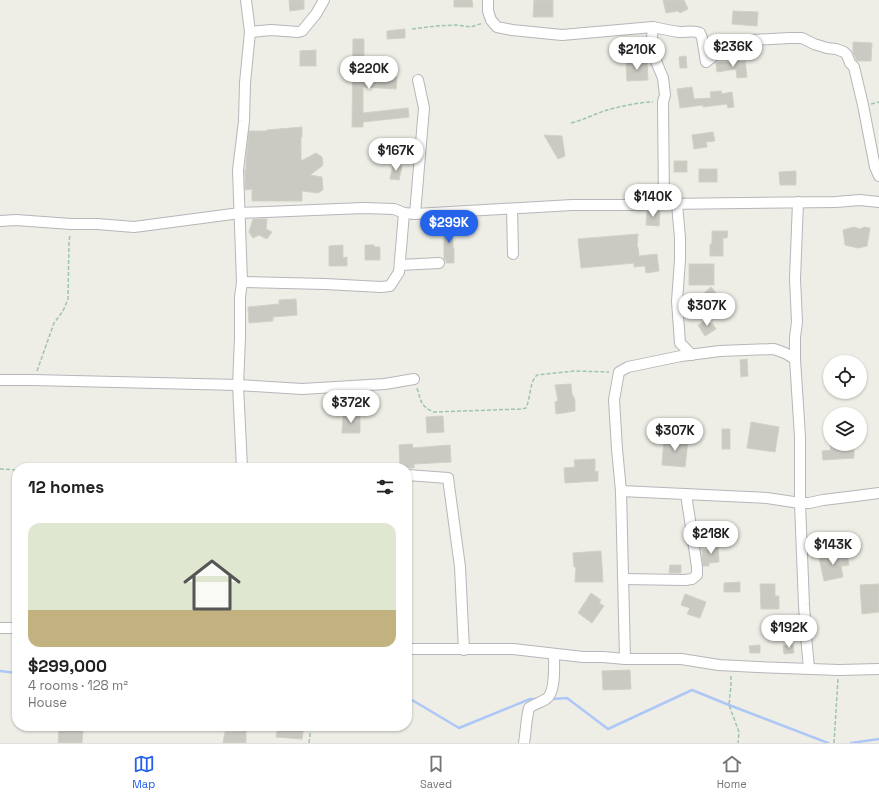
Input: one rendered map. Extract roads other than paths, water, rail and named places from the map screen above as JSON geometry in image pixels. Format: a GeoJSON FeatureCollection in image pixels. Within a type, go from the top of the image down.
{"type":"FeatureCollection","features":[{"type":"Feature","properties":{"kind":"street"},"geometry":{"type":"LineString","coordinates":[[242,463],[238,385],[240,297],[242,282],[238,170],[244,121],[245,83],[250,32],[246,0]]}},
{"type":"Feature","properties":{"kind":"street"},"geometry":{"type":"LineString","coordinates":[[250,32],[271,30],[302,31],[316,14],[324,0]]}},
{"type":"Feature","properties":{"kind":"street"},"geometry":{"type":"LineString","coordinates":[[488,0],[488,11],[491,20],[497,27],[512,30],[562,35],[654,27],[680,32],[696,31],[700,33],[702,38],[706,62],[715,55],[752,40],[802,38],[827,48],[844,52],[854,67],[875,167],[879,176]]}},
{"type":"Feature","properties":{"kind":"street"},"geometry":{"type":"LineString","coordinates":[[654,27],[651,49],[663,78],[664,95],[664,204]]}},
{"type":"Feature","properties":{"kind":"street"},"geometry":{"type":"LineString","coordinates":[[415,214],[424,108],[418,80]]}},
{"type":"Feature","properties":{"kind":"street"},"geometry":{"type":"LineString","coordinates":[[0,221],[16,220],[134,227],[240,213],[363,208],[394,208],[404,213],[415,214],[572,205],[630,206],[664,204],[836,202],[860,200],[879,202]]}},
{"type":"Feature","properties":{"kind":"street"},"geometry":{"type":"LineString","coordinates":[[798,202],[795,279],[797,322],[795,337],[795,360],[800,437],[800,504],[806,636],[809,668]]}},
{"type":"Feature","properties":{"kind":"street"},"geometry":{"type":"LineString","coordinates":[[672,358],[680,344],[677,301],[680,238],[677,204]]}},
{"type":"Feature","properties":{"kind":"street"},"geometry":{"type":"LineString","coordinates":[[512,209],[512,254]]}},
{"type":"Feature","properties":{"kind":"street"},"geometry":{"type":"LineString","coordinates":[[242,282],[381,287],[390,286],[399,272],[404,213]]}},
{"type":"Feature","properties":{"kind":"street"},"geometry":{"type":"LineString","coordinates":[[400,266],[439,264]]}},
{"type":"Feature","properties":{"kind":"street"},"geometry":{"type":"LineString","coordinates":[[680,344],[692,355]]}},
{"type":"Feature","properties":{"kind":"street"},"geometry":{"type":"LineString","coordinates":[[625,659],[621,491],[614,400],[619,372],[628,367],[672,358],[720,352],[774,349],[785,353],[795,360]]}},
{"type":"Feature","properties":{"kind":"street"},"geometry":{"type":"LineString","coordinates":[[0,380],[238,385],[302,389],[386,384],[414,379]]}},
{"type":"Feature","properties":{"kind":"street"},"geometry":{"type":"LineString","coordinates":[[412,475],[448,478],[460,567],[464,650]]}},
{"type":"Feature","properties":{"kind":"street"},"geometry":{"type":"LineString","coordinates":[[621,491],[767,498],[800,504],[879,493]]}},
{"type":"Feature","properties":{"kind":"street"},"geometry":{"type":"LineString","coordinates":[[623,579],[685,580],[692,579],[696,575],[697,567],[686,494]]}},
{"type":"Feature","properties":{"kind":"street"},"geometry":{"type":"LineString","coordinates":[[0,628],[12,628]]}},
{"type":"Feature","properties":{"kind":"street"},"geometry":{"type":"LineString","coordinates":[[412,649],[513,649],[583,657],[681,659],[732,666],[839,670],[879,669]]}},
{"type":"Feature","properties":{"kind":"street"},"geometry":{"type":"LineString","coordinates":[[524,743],[526,734],[526,720],[529,708],[547,699],[552,691],[554,678],[554,654]]}},
{"type":"Feature","properties":{"kind":"waterway"},"geometry":{"type":"LineString","coordinates":[[0,671],[12,672]]}},
{"type":"Feature","properties":{"kind":"waterway"},"geometry":{"type":"LineString","coordinates":[[552,699],[567,698],[608,729],[692,690],[828,743]]}},
{"type":"Feature","properties":{"kind":"waterway"},"geometry":{"type":"LineString","coordinates":[[412,700],[459,728],[530,699],[537,699]]}},
{"type":"Feature","properties":{"kind":"waterway"},"geometry":{"type":"LineString","coordinates":[[851,743],[879,739]]}}]}
